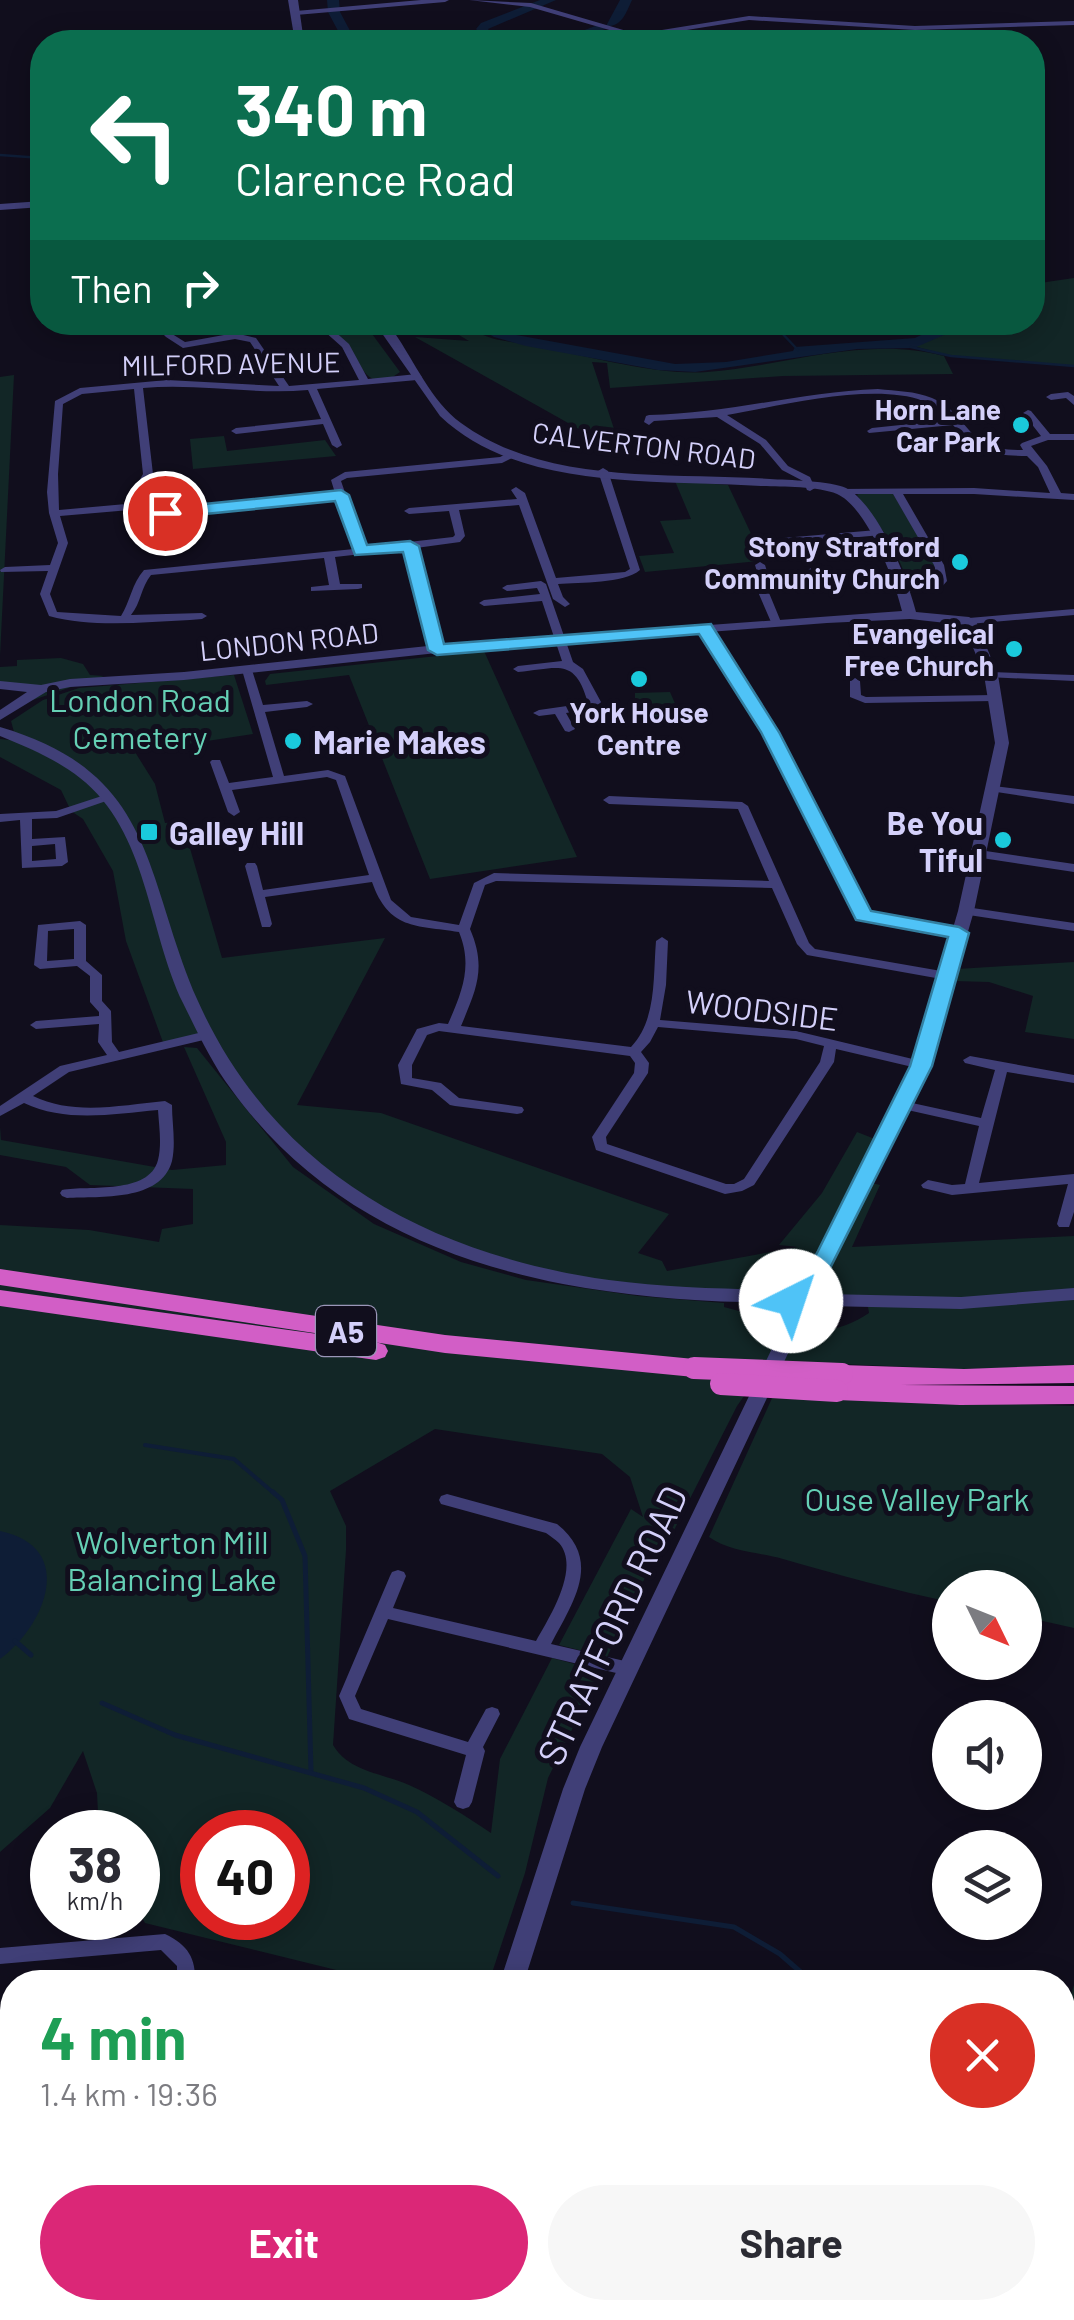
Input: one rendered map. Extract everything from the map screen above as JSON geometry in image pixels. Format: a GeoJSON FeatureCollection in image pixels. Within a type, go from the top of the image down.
{"type":"FeatureCollection","features":[{"type":"Feature","properties":{"kind":"highway","name":"A5"},"geometry":{"type":"LineString","coordinates":[[0,1276],[445,1344],[693,1375]]}},
{"type":"Feature","properties":{"kind":"highway","name":"A5"},"geometry":{"type":"LineString","coordinates":[[0,1298],[441,1359],[840,1382],[960,1396],[1074,1394]]}},
{"type":"Feature","properties":{"kind":"highway","name":"A5"},"geometry":{"type":"LineString","coordinates":[[840,1382],[1074,1374]]}},
{"type":"Feature","properties":{"kind":"street"},"geometry":{"type":"LineString","coordinates":[[294,0],[298,30]]}},
{"type":"Feature","properties":{"kind":"street"},"geometry":{"type":"LineString","coordinates":[[296,13],[445,0]]}},
{"type":"Feature","properties":{"kind":"street"},"geometry":{"type":"LineString","coordinates":[[473,0],[531,4],[617,30]]}},
{"type":"Feature","properties":{"kind":"street"},"geometry":{"type":"LineString","coordinates":[[675,30],[750,18],[932,28],[1074,23]]}},
{"type":"Feature","properties":{"kind":"street"},"geometry":{"type":"LineString","coordinates":[[0,208],[30,205]]}},
{"type":"Feature","properties":{"kind":"street"},"geometry":{"type":"LineString","coordinates":[[170,335],[183,345],[235,336],[253,340],[286,389]]}},
{"type":"Feature","properties":{"kind":"street"},"geometry":{"type":"LineString","coordinates":[[333,335],[346,346],[365,382]]}},
{"type":"Feature","properties":{"kind":"street","name":"CALVERTON ROAD"},"geometry":{"type":"LineString","coordinates":[[388,335],[440,411],[461,430],[513,454],[603,471],[842,491]]}},
{"type":"Feature","properties":{"kind":"street","name":"MILFORD AVENUE"},"geometry":{"type":"LineString","coordinates":[[202,616],[58,618],[45,594],[63,543],[54,514],[52,475],[58,403],[80,391],[187,382],[286,389],[418,376]]}},
{"type":"Feature","properties":{"kind":"street"},"geometry":{"type":"LineString","coordinates":[[130,507],[148,474],[138,386]]}},
{"type":"Feature","properties":{"kind":"street"},"geometry":{"type":"LineString","coordinates":[[311,388],[332,441]]}},
{"type":"Feature","properties":{"kind":"street"},"geometry":{"type":"LineString","coordinates":[[649,418],[718,413],[809,395],[894,393],[934,402],[966,438],[978,445],[1002,453],[1030,453]]}},
{"type":"Feature","properties":{"kind":"street"},"geometry":{"type":"LineString","coordinates":[[1051,397],[1072,397]]}},
{"type":"Feature","properties":{"kind":"street"},"geometry":{"type":"LineString","coordinates":[[718,413],[763,442],[785,468],[807,479],[810,488]]}},
{"type":"Feature","properties":{"kind":"street"},"geometry":{"type":"LineString","coordinates":[[1028,414],[1046,437]]}},
{"type":"Feature","properties":{"kind":"street"},"geometry":{"type":"LineString","coordinates":[[236,431],[327,421]]}},
{"type":"Feature","properties":{"kind":"street"},"geometry":{"type":"LineString","coordinates":[[872,431],[955,422]]}},
{"type":"Feature","properties":{"kind":"street"},"geometry":{"type":"LineString","coordinates":[[1057,496],[1042,466],[1025,445],[1046,437],[1074,438]]}},
{"type":"Feature","properties":{"kind":"street"},"geometry":{"type":"LineString","coordinates":[[360,551],[336,480],[345,475],[502,460],[513,454]]}},
{"type":"Feature","properties":{"kind":"street"},"geometry":{"type":"LineString","coordinates":[[552,581],[628,575],[635,570],[603,471]]}},
{"type":"Feature","properties":{"kind":"street"},"geometry":{"type":"LineString","coordinates":[[516,490],[558,599],[565,604]]}},
{"type":"Feature","properties":{"kind":"street"},"geometry":{"type":"LineString","coordinates":[[842,491],[1074,497]]}},
{"type":"Feature","properties":{"kind":"street"},"geometry":{"type":"LineString","coordinates":[[842,491],[867,516],[877,533],[904,589],[910,615]]}},
{"type":"Feature","properties":{"kind":"street"},"geometry":{"type":"LineString","coordinates":[[896,491],[939,565],[942,582],[936,587],[904,589]]}},
{"type":"Feature","properties":{"kind":"street"},"geometry":{"type":"LineString","coordinates":[[54,514],[130,507],[165,513],[341,495]]}},
{"type":"Feature","properties":{"kind":"street"},"geometry":{"type":"LineString","coordinates":[[409,511],[523,502]]}},
{"type":"Feature","properties":{"kind":"street"},"geometry":{"type":"LineString","coordinates":[[126,615],[132,610],[142,576],[148,572],[456,540],[460,536],[453,508]]}},
{"type":"Feature","properties":{"kind":"street"},"geometry":{"type":"LineString","coordinates":[[782,541],[877,533]]}},
{"type":"Feature","properties":{"kind":"street"},"geometry":{"type":"LineString","coordinates":[[410,546],[437,650]]}},
{"type":"Feature","properties":{"kind":"street"},"geometry":{"type":"LineString","coordinates":[[329,554],[335,588]]}},
{"type":"Feature","properties":{"kind":"street"},"geometry":{"type":"LineString","coordinates":[[760,565],[766,585]]}},
{"type":"Feature","properties":{"kind":"street"},"geometry":{"type":"LineString","coordinates":[[6,570],[54,568]]}},
{"type":"Feature","properties":{"kind":"street"},"geometry":{"type":"LineString","coordinates":[[776,622],[760,585],[816,580],[811,572]]}},
{"type":"Feature","properties":{"kind":"street"},"geometry":{"type":"LineString","coordinates":[[507,588],[541,584],[568,664]]}},
{"type":"Feature","properties":{"kind":"street"},"geometry":{"type":"LineString","coordinates":[[315,590],[358,586]]}},
{"type":"Feature","properties":{"kind":"street"},"geometry":{"type":"LineString","coordinates":[[484,603],[546,597]]}},
{"type":"Feature","properties":{"kind":"street"},"geometry":{"type":"LineString","coordinates":[[810,1286],[921,1066],[966,911],[1002,742],[991,675],[969,621],[1074,612]]}},
{"type":"Feature","properties":{"kind":"street","name":"LONDON ROAD"},"geometry":{"type":"LineString","coordinates":[[0,716],[41,689],[70,682],[247,670],[776,622],[910,615],[969,621]]}},
{"type":"Feature","properties":{"kind":"street"},"geometry":{"type":"LineString","coordinates":[[705,628],[770,732],[863,916],[959,933]]}},
{"type":"Feature","properties":{"kind":"street"},"geometry":{"type":"LineString","coordinates":[[518,669],[568,664],[580,671],[595,702],[592,706],[539,713]]}},
{"type":"Feature","properties":{"kind":"street"},"geometry":{"type":"LineString","coordinates":[[247,670],[279,780]]}},
{"type":"Feature","properties":{"kind":"street"},"geometry":{"type":"LineString","coordinates":[[991,675],[1074,678]]}},
{"type":"Feature","properties":{"kind":"street"},"geometry":{"type":"LineString","coordinates":[[855,682],[856,698],[865,700],[994,698]]}},
{"type":"Feature","properties":{"kind":"street","name":"LONDON ROAD"},"geometry":{"type":"LineString","coordinates":[[0,728],[41,699],[91,683]]}},
{"type":"Feature","properties":{"kind":"street"},"geometry":{"type":"LineString","coordinates":[[0,685],[41,689]]}},
{"type":"Feature","properties":{"kind":"street"},"geometry":{"type":"LineString","coordinates":[[259,709],[307,704]]}},
{"type":"Feature","properties":{"kind":"street"},"geometry":{"type":"LineString","coordinates":[[559,710],[568,729]]}},
{"type":"Feature","properties":{"kind":"street"},"geometry":{"type":"LineString","coordinates":[[0,728],[58,757],[108,797],[136,837],[172,955],[221,1062],[272,1129],[309,1166],[365,1208],[417,1235],[560,1281],[795,1303],[817,1310],[826,1300],[961,1303],[1074,1294]]}},
{"type":"Feature","properties":{"kind":"street"},"geometry":{"type":"LineString","coordinates":[[216,762],[234,812]]}},
{"type":"Feature","properties":{"kind":"street"},"geometry":{"type":"LineString","coordinates":[[227,787],[328,773],[341,778],[385,902],[407,920],[464,929]]}},
{"type":"Feature","properties":{"kind":"street"},"geometry":{"type":"LineString","coordinates":[[994,789],[1074,800]]}},
{"type":"Feature","properties":{"kind":"street"},"geometry":{"type":"LineString","coordinates":[[0,818],[57,814],[108,797]]}},
{"type":"Feature","properties":{"kind":"street"},"geometry":{"type":"LineString","coordinates":[[609,800],[742,806],[803,944],[811,952],[947,976]]}},
{"type":"Feature","properties":{"kind":"street"},"geometry":{"type":"LineString","coordinates":[[26,816],[26,843]]}},
{"type":"Feature","properties":{"kind":"street"},"geometry":{"type":"LineString","coordinates":[[979,854],[1074,868]]}},
{"type":"Feature","properties":{"kind":"street"},"geometry":{"type":"LineString","coordinates":[[251,866],[266,924]]}},
{"type":"Feature","properties":{"kind":"street"},"geometry":{"type":"LineString","coordinates":[[453,1028],[474,974],[475,950],[464,929],[480,883],[494,877],[778,885]]}},
{"type":"Feature","properties":{"kind":"street"},"geometry":{"type":"LineString","coordinates":[[258,894],[374,878]]}},
{"type":"Feature","properties":{"kind":"street"},"geometry":{"type":"LineString","coordinates":[[966,911],[1074,927]]}},
{"type":"Feature","properties":{"kind":"street"},"geometry":{"type":"LineString","coordinates":[[634,1052],[646,1042],[653,1024],[662,941]]}},
{"type":"Feature","properties":{"kind":"street"},"geometry":{"type":"LineString","coordinates":[[80,962],[96,975],[96,1002],[105,1012],[105,1042],[114,1056]]}},
{"type":"Feature","properties":{"kind":"street"},"geometry":{"type":"LineString","coordinates":[[36,1025],[105,1019]]}},
{"type":"Feature","properties":{"kind":"street","name":"WOODSIDE"},"geometry":{"type":"LineString","coordinates":[[653,1024],[796,1034],[921,1066]]}},
{"type":"Feature","properties":{"kind":"street"},"geometry":{"type":"LineString","coordinates":[[516,1110],[455,1102],[436,1086],[406,1080],[405,1065],[422,1032],[453,1028],[634,1052],[642,1063],[641,1072],[599,1137],[601,1146],[724,1189],[749,1182],[827,1062],[832,1043]]}},
{"type":"Feature","properties":{"kind":"street"},"geometry":{"type":"LineString","coordinates":[[0,1112],[64,1069],[208,1035]]}},
{"type":"Feature","properties":{"kind":"street"},"geometry":{"type":"LineString","coordinates":[[970,1060],[1074,1078]]}},
{"type":"Feature","properties":{"kind":"street"},"geometry":{"type":"LineString","coordinates":[[971,1188],[1002,1067]]}},
{"type":"Feature","properties":{"kind":"street"},"geometry":{"type":"LineString","coordinates":[[23,1098],[40,1108],[64,1112],[166,1105],[165,1164],[160,1172],[133,1188],[67,1193]]}},
{"type":"Feature","properties":{"kind":"street"},"geometry":{"type":"LineString","coordinates":[[903,1105],[986,1123]]}},
{"type":"Feature","properties":{"kind":"street"},"geometry":{"type":"LineString","coordinates":[[928,1185],[952,1190],[1074,1182],[1064,1224]]}},
{"type":"Feature","properties":{"kind":"street"},"geometry":{"type":"LineString","coordinates":[[795,1303],[795,1290],[810,1286],[822,1291],[826,1300]]}},
{"type":"Feature","properties":{"kind":"street","name":"STRATFORD ROAD"},"geometry":{"type":"LineString","coordinates":[[516,1970],[574,1789],[795,1303]]}},
{"type":"Feature","properties":{"kind":"street"},"geometry":{"type":"LineString","coordinates":[[448,1500],[552,1528],[566,1536],[574,1553],[575,1578],[541,1648]]}},
{"type":"Feature","properties":{"kind":"street"},"geometry":{"type":"LineString","coordinates":[[398,1576],[346,1696],[355,1714],[476,1751],[464,1802]]}},
{"type":"Feature","properties":{"kind":"street"},"geometry":{"type":"LineString","coordinates":[[383,1612],[629,1669]]}},
{"type":"Feature","properties":{"kind":"street"},"geometry":{"type":"LineString","coordinates":[[472,1750],[492,1714]]}},
{"type":"Feature","properties":{"kind":"street"},"geometry":{"type":"LineString","coordinates":[[0,1956],[165,1942],[186,1963],[186,1970]]}},
{"type":"Feature","properties":{"kind":"green space"},"geometry":{"type":"Polygon","coordinates":[[[1074,278],[1074,366],[951,356],[913,346],[935,335],[1045,335],[1045,282],[1074,278]]]}},
{"type":"Feature","properties":{"kind":"green space"},"geometry":{"type":"Polygon","coordinates":[[[335,335],[373,335],[400,372],[389,379],[373,379],[335,335]]]}},
{"type":"Feature","properties":{"kind":"green space"},"geometry":{"type":"Polygon","coordinates":[[[459,335],[484,335],[620,364],[687,372],[737,369],[855,350],[914,350],[944,356],[953,374],[783,376],[610,388],[607,363],[592,362],[618,441],[602,442],[415,337],[469,341],[459,335]]]}},
{"type":"Feature","properties":{"kind":"green space"},"geometry":{"type":"Polygon","coordinates":[[[14,375],[0,656],[0,377],[14,375]]]}},
{"type":"Feature","properties":{"kind":"green space"},"geometry":{"type":"Polygon","coordinates":[[[224,436],[227,451],[325,440],[336,456],[193,469],[190,439],[224,436]]]}},
{"type":"Feature","properties":{"kind":"green space"},"geometry":{"type":"Polygon","coordinates":[[[675,481],[728,485],[755,542],[751,545],[759,561],[645,572],[639,556],[674,553],[660,521],[691,519],[675,481]]]}},
{"type":"Feature","properties":{"kind":"green space"},"geometry":{"type":"Polygon","coordinates":[[[892,492],[935,565],[938,579],[908,581],[891,542],[857,495],[892,492]]]}},
{"type":"Feature","properties":{"kind":"green space"},"geometry":{"type":"Polygon","coordinates":[[[484,651],[577,857],[430,879],[349,675],[266,685],[265,681],[270,674],[484,651]]]}},
{"type":"Feature","properties":{"kind":"green space"},"geometry":{"type":"Polygon","coordinates":[[[61,658],[83,664],[90,675],[104,676],[24,703],[36,695],[0,684],[0,667],[17,666],[17,660],[61,658]]]}},
{"type":"Feature","properties":{"kind":"green space"},"geometry":{"type":"Polygon","coordinates":[[[234,675],[253,734],[135,752],[155,784],[165,823],[182,821],[222,958],[385,938],[297,1105],[381,1113],[669,1214],[638,1253],[662,1261],[667,1271],[798,1247],[779,1245],[822,1193],[857,1132],[880,1141],[864,1181],[880,1185],[852,1247],[1074,1236],[1074,1366],[960,1369],[769,1361],[737,1406],[669,1540],[664,1538],[607,1657],[559,1645],[631,1509],[643,1517],[630,1477],[602,1454],[435,1429],[330,1491],[346,1526],[333,1745],[348,1761],[420,1790],[491,1833],[500,1759],[552,1658],[601,1671],[548,1778],[525,1873],[493,1970],[336,1970],[214,1940],[310,1940],[310,1810],[180,1810],[180,1932],[160,1927],[160,1810],[98,1810],[97,1793],[83,1751],[50,1808],[30,1810],[30,1826],[0,1852],[0,1225],[89,1230],[159,1242],[162,1229],[193,1224],[193,1189],[90,1185],[66,1167],[0,1155],[0,1127],[1,1140],[172,1170],[226,1165],[226,1142],[184,1047],[197,1048],[293,1167],[374,1224],[461,1262],[526,1280],[724,1303],[724,1307],[765,1318],[770,1338],[846,1325],[869,1313],[867,1301],[825,1295],[807,1286],[791,1294],[607,1288],[417,1235],[309,1166],[207,1035],[164,1045],[126,941],[113,871],[61,790],[0,757],[0,739],[29,742],[14,732],[11,721],[43,700],[79,688],[234,675]]]}},
{"type":"Feature","properties":{"kind":"green space"},"geometry":{"type":"Polygon","coordinates":[[[670,692],[681,717],[635,722],[635,693],[670,692]]]}},
{"type":"Feature","properties":{"kind":"green space"},"geometry":{"type":"Polygon","coordinates":[[[1074,962],[1074,1039],[1025,1032],[1033,996],[989,982],[954,981],[957,969],[1074,962]]]}},
{"type":"Feature","properties":{"kind":"green space","name":"Ouse Valley Park"},"geometry":{"type":"Polygon","coordinates":[[[773,1396],[1074,1406],[1074,1628],[1042,1621],[1042,1570],[932,1570],[932,1598],[735,1549],[709,1537],[773,1396]]]}},
{"type":"Feature","properties":{"kind":"water"},"geometry":{"type":"Polygon","coordinates":[[[491,335],[516,335],[675,364],[726,362],[793,351],[795,347],[944,335],[914,348],[857,349],[695,372],[658,370],[491,335]]]}},
{"type":"Feature","properties":{"kind":"water"},"geometry":{"type":"Polygon","coordinates":[[[0,1531],[24,1540],[39,1553],[46,1570],[46,1588],[30,1627],[0,1659],[0,1531]]]}},
{"type":"Feature","properties":{"kind":"waterway"},"geometry":{"type":"LineString","coordinates":[[333,0],[334,12],[344,30]]}},
{"type":"Feature","properties":{"kind":"waterway"},"geometry":{"type":"LineString","coordinates":[[483,30],[550,0]]}},
{"type":"Feature","properties":{"kind":"waterway"},"geometry":{"type":"LineString","coordinates":[[610,23],[618,18],[626,0]]}},
{"type":"Feature","properties":{"kind":"waterway"},"geometry":{"type":"LineString","coordinates":[[596,30],[601,28]]}},
{"type":"Feature","properties":{"kind":"waterway"},"geometry":{"type":"LineString","coordinates":[[0,155],[30,157]]}},
{"type":"Feature","properties":{"kind":"waterway"},"geometry":{"type":"LineString","coordinates":[[784,335],[798,350]]}},
{"type":"Feature","properties":{"kind":"waterway"},"geometry":{"type":"LineString","coordinates":[[911,347],[951,356],[1074,366]]}},
{"type":"Feature","properties":{"kind":"waterway"},"geometry":{"type":"LineString","coordinates":[[145,1445],[234,1459],[276,1495]]}},
{"type":"Feature","properties":{"kind":"waterway"},"geometry":{"type":"LineString","coordinates":[[273,1492],[282,1500],[305,1556],[311,1772]]}},
{"type":"Feature","properties":{"kind":"waterway"},"geometry":{"type":"LineString","coordinates":[[15,1641],[31,1655]]}},
{"type":"Feature","properties":{"kind":"waterway"},"geometry":{"type":"LineString","coordinates":[[102,1703],[175,1735],[364,1788],[417,1812],[498,1876]]}},
{"type":"Feature","properties":{"kind":"waterway"},"geometry":{"type":"LineString","coordinates":[[573,1903],[734,1927],[780,1954],[798,1970]]}},
{"type":"Feature","properties":{"kind":"place","name":"Horn Lane Car Park"},"geometry":{"type":"Point","coordinates":[1021,425]}},
{"type":"Feature","properties":{"kind":"place","name":"Stony Stratford Community Church"},"geometry":{"type":"Point","coordinates":[960,562]}},
{"type":"Feature","properties":{"kind":"place","name":"Evangelical Free Church"},"geometry":{"type":"Point","coordinates":[1014,649]}},
{"type":"Feature","properties":{"kind":"place","name":"York House Centre"},"geometry":{"type":"Point","coordinates":[639,679]}},
{"type":"Feature","properties":{"kind":"place","name":"Marie Makes"},"geometry":{"type":"Point","coordinates":[293,741]}},
{"type":"Feature","properties":{"kind":"place","name":"Galley Hill"},"geometry":{"type":"Point","coordinates":[149,832]}},
{"type":"Feature","properties":{"kind":"place","name":"Be You Tiful"},"geometry":{"type":"Point","coordinates":[1003,840]}},
{"type":"Feature","properties":{"kind":"route"},"geometry":{"type":"LineString","coordinates":[[165,513],[341,495],[360,551],[410,546],[437,650],[705,628],[770,732],[863,916],[959,933],[921,1066],[830,1251],[810,1286],[795,1290],[791,1301]]}},
{"type":"Feature","properties":{"kind":"park label","name":"London Road Cemetery"},"geometry":{"type":"Point","coordinates":[140,718]}},
{"type":"Feature","properties":{"kind":"park label","name":"Wolverton Mill Balancing Lake"},"geometry":{"type":"Point","coordinates":[172,1560]}}]}
